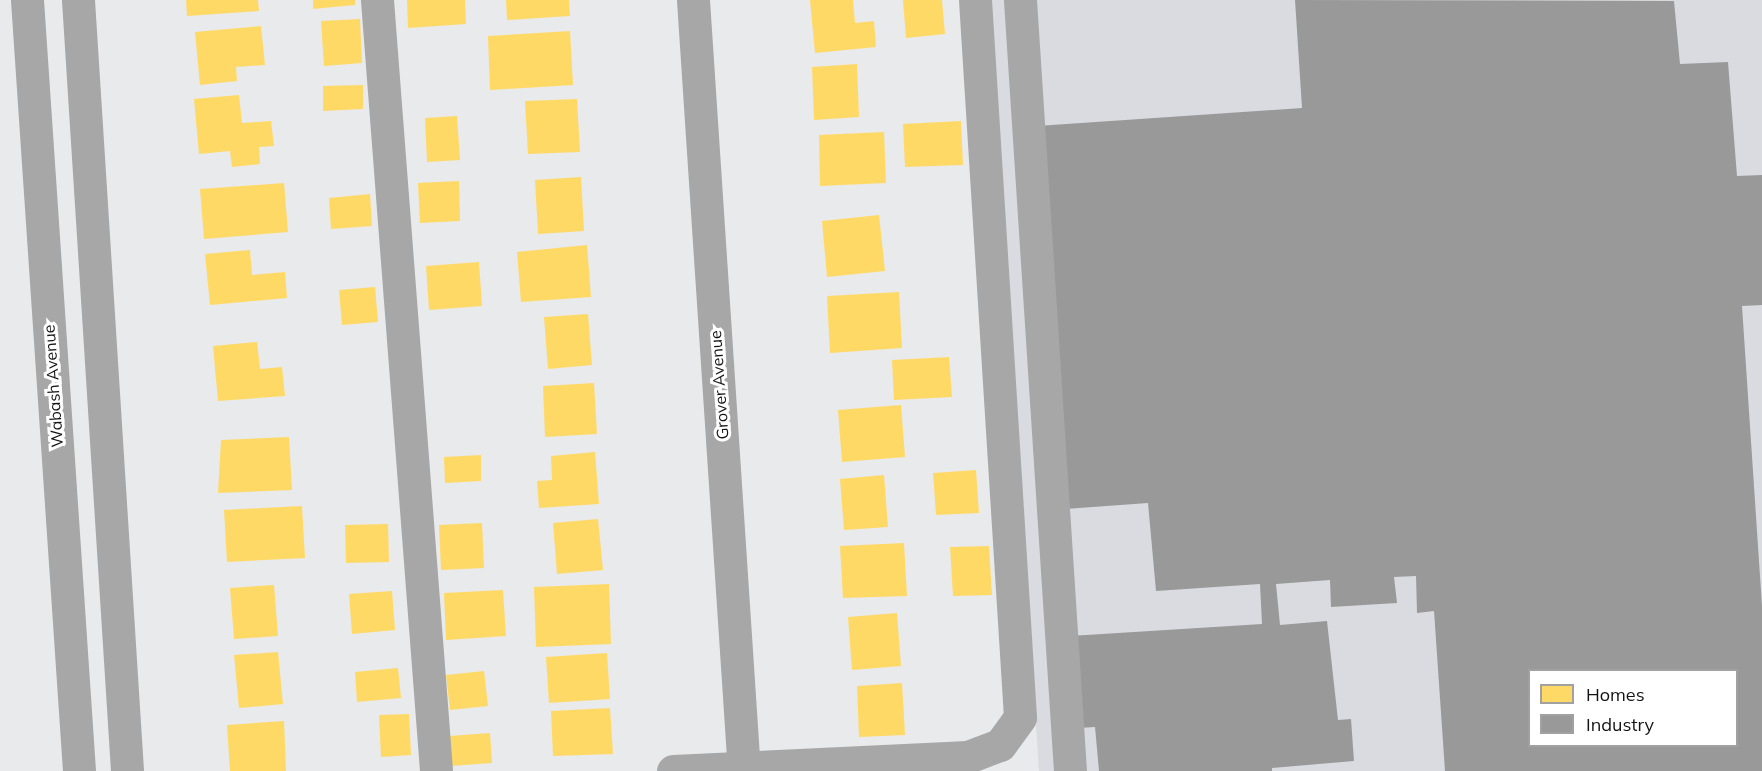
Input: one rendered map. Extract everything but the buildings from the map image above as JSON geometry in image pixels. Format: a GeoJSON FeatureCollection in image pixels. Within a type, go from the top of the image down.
{"type":"FeatureCollection","features":[{"type":"Feature","properties":{"kind":"street","name":"Wabash Avenue"},"geometry":{"type":"LineString","coordinates":[[27,0],[79,771]]}},
{"type":"Feature","properties":{"kind":"street"},"geometry":{"type":"LineString","coordinates":[[78,0],[127,771]]}},
{"type":"Feature","properties":{"kind":"street"},"geometry":{"type":"LineString","coordinates":[[377,0],[436,771]]}},
{"type":"Feature","properties":{"kind":"street","name":"Grover Avenue"},"geometry":{"type":"LineString","coordinates":[[693,0],[744,768]]}},
{"type":"Feature","properties":{"kind":"street"},"geometry":{"type":"LineString","coordinates":[[673,771],[968,757],[1000,745],[1020,717],[975,0]]}},
{"type":"Feature","properties":{"kind":"street"},"geometry":{"type":"LineString","coordinates":[[1020,0],[1070,771]]}},
{"type":"Feature","properties":{"kind":"shaded area"},"geometry":{"type":"Polygon","coordinates":[[[989,0],[1762,0],[1762,771],[1039,771],[989,0]]]}}]}
